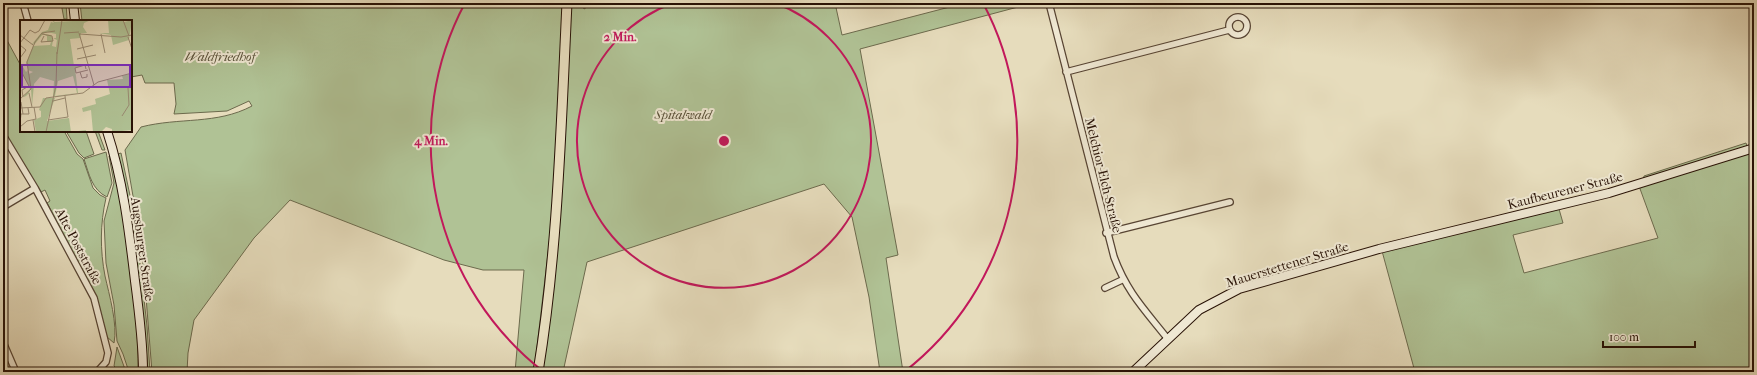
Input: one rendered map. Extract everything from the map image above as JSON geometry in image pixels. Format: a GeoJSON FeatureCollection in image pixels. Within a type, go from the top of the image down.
{"type":"FeatureCollection","features":[{"type":"Feature","properties":{"kind":"main road"},"geometry":{"type":"LineString","coordinates":[[73,3],[75,20]]}},
{"type":"Feature","properties":{"kind":"main road"},"geometry":{"type":"LineString","coordinates":[[538,372],[550,286],[556,211],[567,3]]}},
{"type":"Feature","properties":{"kind":"main road","name":"Augsburger Straße"},"geometry":{"type":"LineString","coordinates":[[108,132],[122,185],[128,221],[140,326],[143,372]]}},
{"type":"Feature","properties":{"kind":"main road","name":"Kaufbeurener Straße"},"geometry":{"type":"LineString","coordinates":[[1379,249],[1609,193],[1754,148]]}},
{"type":"Feature","properties":{"kind":"main road","name":"Mauerstettener Straße"},"geometry":{"type":"LineString","coordinates":[[1133,372],[1167,338],[1199,310],[1239,289],[1379,249]]}},
{"type":"Feature","properties":{"kind":"street"},"geometry":{"type":"LineString","coordinates":[[23,3],[28,20]]}},
{"type":"Feature","properties":{"kind":"street","name":"Melchior-Elch-Straße"},"geometry":{"type":"LineString","coordinates":[[1049,3],[1106,233],[1122,280],[1148,317],[1167,338]]}},
{"type":"Feature","properties":{"kind":"street"},"geometry":{"type":"LineString","coordinates":[[1066,72],[1229,30]]}},
{"type":"Feature","properties":{"kind":"street","name":"Alte Poststraße"},"geometry":{"type":"LineString","coordinates":[[3,135],[35,188],[94,298],[108,353],[106,362],[97,372]]}},
{"type":"Feature","properties":{"kind":"street"},"geometry":{"type":"LineString","coordinates":[[3,207],[35,188]]}},
{"type":"Feature","properties":{"kind":"street"},"geometry":{"type":"LineString","coordinates":[[1106,233],[1230,202]]}},
{"type":"Feature","properties":{"kind":"street"},"geometry":{"type":"LineString","coordinates":[[1105,288],[1122,280]]}},
{"type":"Feature","properties":{"kind":"street"},"geometry":{"type":"LineString","coordinates":[[3,342],[16,372]]}},
{"type":"Feature","properties":{"kind":"green space"},"geometry":{"type":"Polygon","coordinates":[[[61,3],[66,3],[67,19],[64,19],[61,3]]]}},
{"type":"Feature","properties":{"kind":"green space","name":"Waldfriedhof"},"geometry":{"type":"Polygon","coordinates":[[[80,3],[563,3],[553,211],[534,372],[515,372],[524,270],[483,270],[444,260],[290,200],[254,238],[194,320],[188,353],[187,372],[152,372],[144,272],[137,219],[125,150],[141,127],[225,116],[252,106],[249,101],[227,111],[174,114],[176,104],[174,83],[145,83],[142,75],[132,77],[132,20],[82,20],[80,3]]]}},
{"type":"Feature","properties":{"kind":"green space","name":"Spitalwald"},"geometry":{"type":"Polygon","coordinates":[[[570,3],[583,3],[583,8],[585,9],[585,3],[835,3],[842,35],[965,3],[1033,3],[860,49],[898,255],[886,258],[903,372],[880,372],[869,297],[852,217],[824,184],[587,262],[563,372],[541,372],[570,3]]]}},
{"type":"Feature","properties":{"kind":"green space"},"geometry":{"type":"Polygon","coordinates":[[[3,33],[20,64],[20,132],[65,132],[77,154],[83,159],[93,188],[100,195],[106,198],[102,227],[102,256],[114,319],[114,343],[107,337],[96,297],[47,203],[50,201],[45,190],[41,192],[3,130],[3,33]]]}},
{"type":"Feature","properties":{"kind":"green space"},"geometry":{"type":"Polygon","coordinates":[[[67,132],[86,132],[94,154],[84,158],[79,153],[67,132]]]}},
{"type":"Feature","properties":{"kind":"green space"},"geometry":{"type":"Polygon","coordinates":[[[95,132],[98,132],[105,150],[102,150],[95,132]]]}},
{"type":"Feature","properties":{"kind":"green space"},"geometry":{"type":"Polygon","coordinates":[[[1746,143],[1747,146],[1643,180],[1644,176],[1746,143]]]}},
{"type":"Feature","properties":{"kind":"green space"},"geometry":{"type":"Polygon","coordinates":[[[1754,151],[1754,372],[1415,372],[1382,251],[1559,209],[1563,223],[1513,235],[1524,273],[1658,238],[1639,186],[1754,151]]]}},
{"type":"Feature","properties":{"kind":"green space"},"geometry":{"type":"Polygon","coordinates":[[[106,152],[112,183],[107,197],[94,186],[84,159],[106,152]]]}},
{"type":"Feature","properties":{"kind":"green space"},"geometry":{"type":"Polygon","coordinates":[[[121,153],[135,219],[147,326],[150,372],[148,372],[132,219],[118,154],[121,153]]]}},
{"type":"Feature","properties":{"kind":"green space"},"geometry":{"type":"Polygon","coordinates":[[[109,156],[112,158],[131,264],[138,345],[138,372],[129,372],[117,341],[114,305],[106,263],[104,221],[114,183],[109,156]]]}},
{"type":"Feature","properties":{"kind":"green space"},"geometry":{"type":"Polygon","coordinates":[[[117,347],[126,372],[120,372],[114,366],[117,347]]]}}]}
